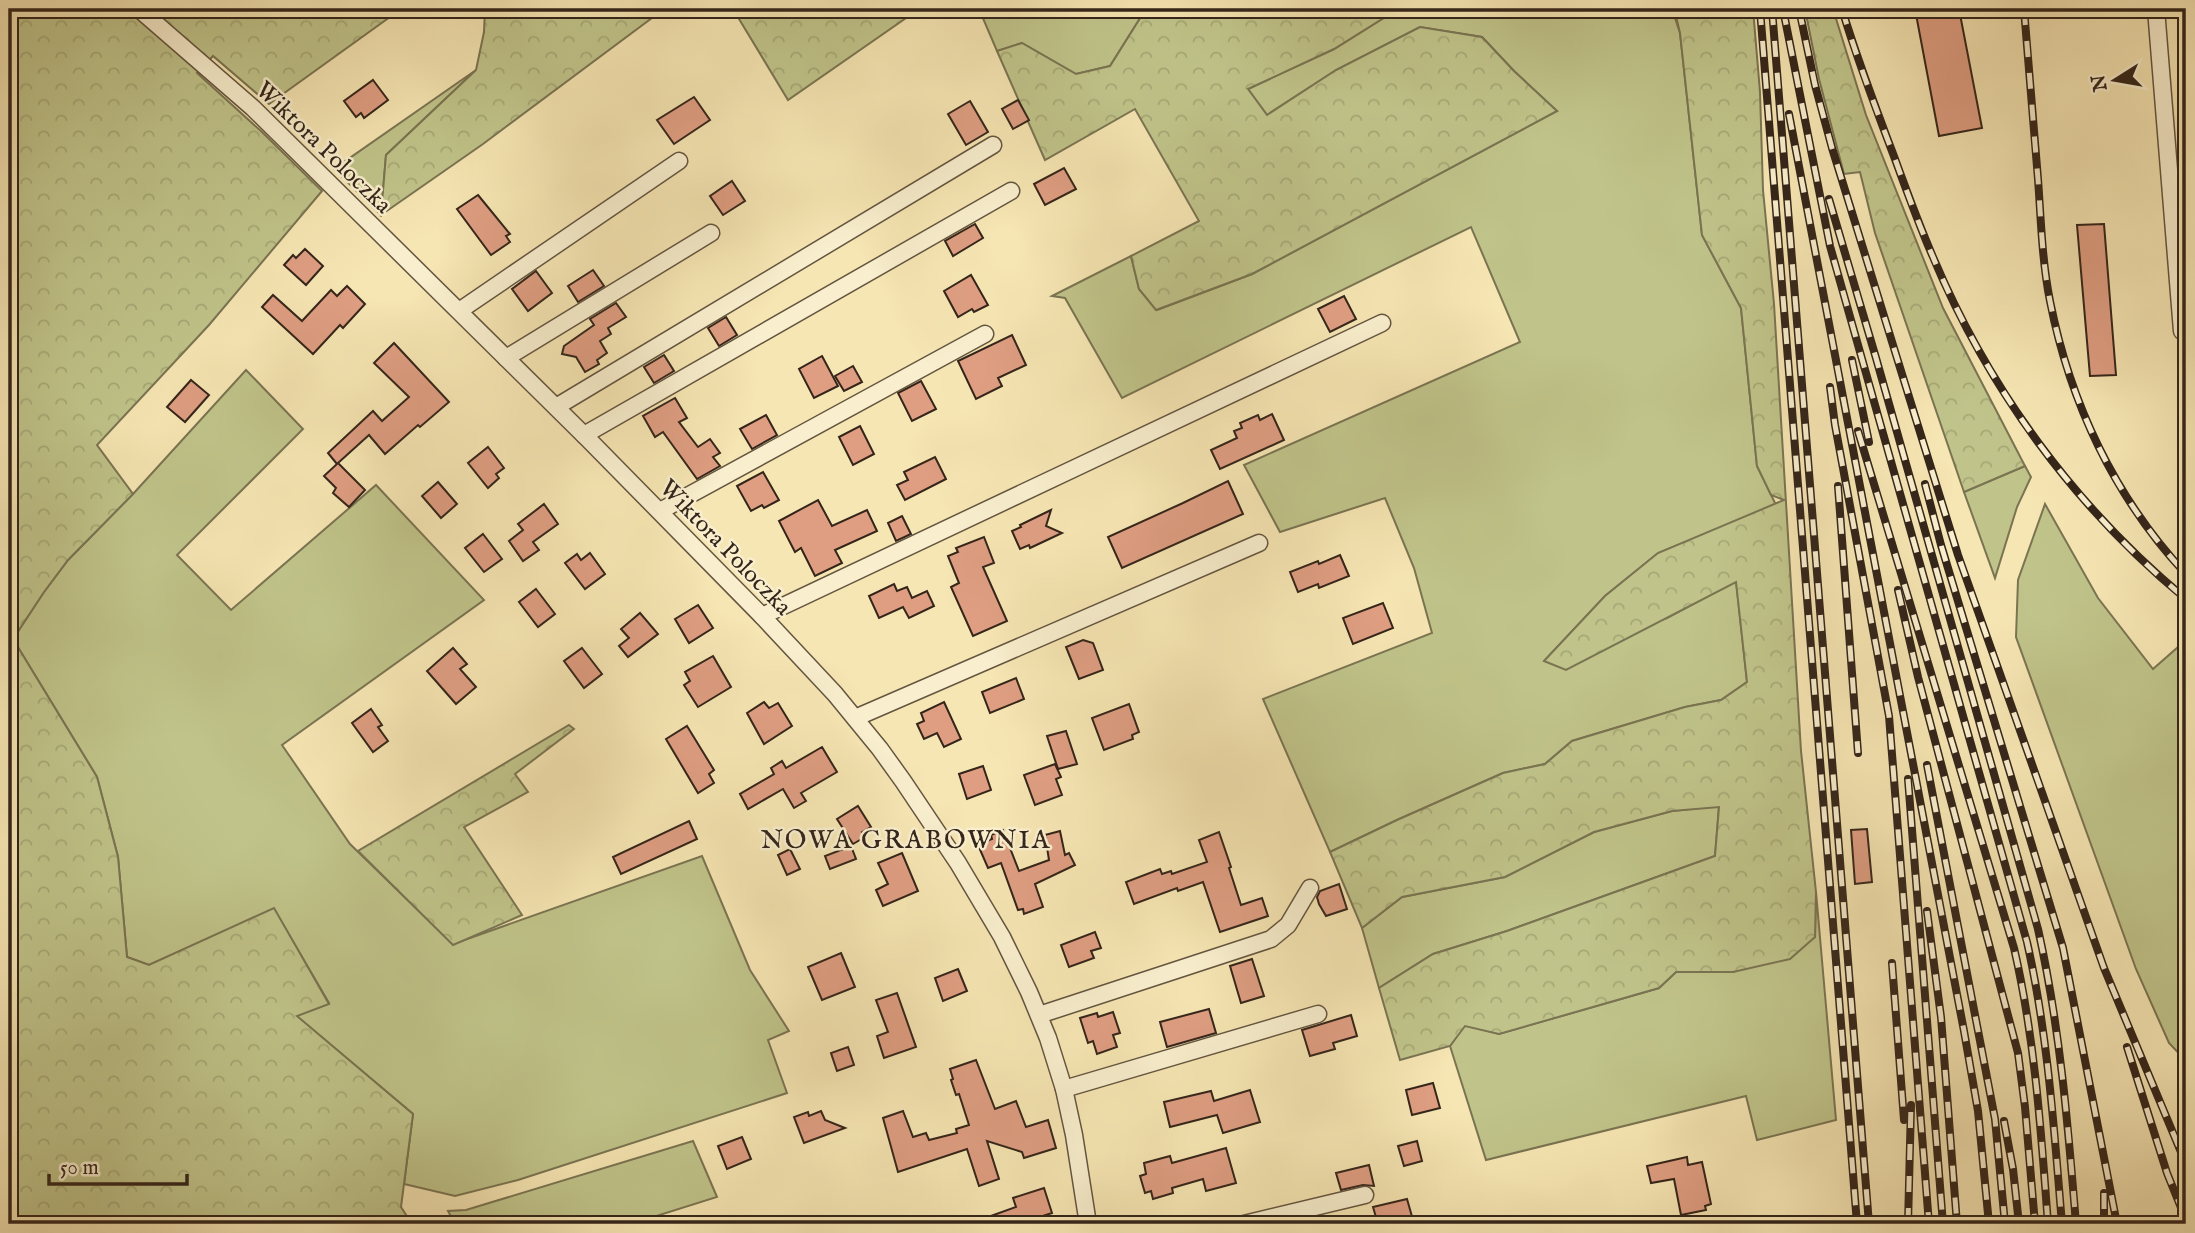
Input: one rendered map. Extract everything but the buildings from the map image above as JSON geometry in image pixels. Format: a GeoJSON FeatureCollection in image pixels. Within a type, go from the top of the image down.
{"type":"FeatureCollection","features":[{"type":"Feature","properties":{"kind":"street","name":"Wiktora Poloczka"},"geometry":{"type":"LineString","coordinates":[[139,9],[253,108],[556,407],[762,616],[855,718],[903,781],[958,863],[1002,937],[1039,1015],[1064,1089],[1088,1224]]}},
{"type":"Feature","properties":{"kind":"street"},"geometry":{"type":"LineString","coordinates":[[2156,9],[2182,331],[2186,331]]}},
{"type":"Feature","properties":{"kind":"street"},"geometry":{"type":"LineString","coordinates":[[556,407],[993,145]]}},
{"type":"Feature","properties":{"kind":"street"},"geometry":{"type":"LineString","coordinates":[[459,311],[679,161]]}},
{"type":"Feature","properties":{"kind":"street"},"geometry":{"type":"LineString","coordinates":[[584,435],[1010,191]]}},
{"type":"Feature","properties":{"kind":"street"},"geometry":{"type":"LineString","coordinates":[[506,358],[711,233]]}},
{"type":"Feature","properties":{"kind":"street"},"geometry":{"type":"LineString","coordinates":[[762,616],[1382,323]]}},
{"type":"Feature","properties":{"kind":"street"},"geometry":{"type":"LineString","coordinates":[[660,511],[985,334]]}},
{"type":"Feature","properties":{"kind":"street"},"geometry":{"type":"LineString","coordinates":[[855,718],[1259,543]]}},
{"type":"Feature","properties":{"kind":"street"},"geometry":{"type":"LineString","coordinates":[[1039,1015],[1272,939],[1288,925],[1310,888]]}},
{"type":"Feature","properties":{"kind":"street"},"geometry":{"type":"LineString","coordinates":[[1064,1089],[1318,1014]]}},
{"type":"Feature","properties":{"kind":"street"},"geometry":{"type":"LineString","coordinates":[[1244,1224],[1365,1195]]}},
{"type":"Feature","properties":{"kind":"green space"},"geometry":{"type":"Polygon","coordinates":[[[9,9],[401,9],[269,104],[213,56],[197,73],[322,191],[209,325],[97,445],[133,494],[68,560],[13,639],[97,777],[118,857],[127,957],[149,965],[274,908],[329,1004],[297,1016],[413,1114],[401,1207],[412,1224],[9,1224],[9,9]]]}},
{"type":"Feature","properties":{"kind":"green space"},"geometry":{"type":"Polygon","coordinates":[[[485,9],[664,9],[483,144],[381,215],[386,155],[476,70],[484,32],[485,9]]]}},
{"type":"Feature","properties":{"kind":"green space"},"geometry":{"type":"Polygon","coordinates":[[[733,9],[919,9],[788,100],[733,9]]]}},
{"type":"Feature","properties":{"kind":"green space"},"geometry":{"type":"Polygon","coordinates":[[[979,9],[1149,9],[1144,12],[1110,66],[1076,74],[1022,43],[997,51],[979,9]]]}},
{"type":"Feature","properties":{"kind":"green space"},"geometry":{"type":"Polygon","coordinates":[[[1149,9],[1398,9],[1334,49],[1248,89],[1267,115],[1336,70],[1420,27],[1482,37],[1557,111],[1252,274],[1156,310],[1139,289],[1131,256],[1199,221],[1135,109],[1045,160],[997,51],[1022,43],[1076,74],[1110,66],[1144,12],[1149,9]]]}},
{"type":"Feature","properties":{"kind":"green space"},"geometry":{"type":"Polygon","coordinates":[[[1398,9],[1672,9],[1680,33],[1702,235],[1741,308],[1757,466],[1776,505],[1658,553],[1605,596],[1544,661],[1667,618],[1736,581],[1747,682],[1721,700],[1685,707],[1572,741],[1545,764],[1503,773],[1330,852],[1263,699],[1432,633],[1414,568],[1385,498],[1280,532],[1244,465],[1520,342],[1471,227],[1122,398],[1065,298],[1052,296],[1131,256],[1139,289],[1157,310],[1252,274],[1557,111],[1482,37],[1420,27],[1336,70],[1267,115],[1248,89],[1334,49],[1398,9]]]}},
{"type":"Feature","properties":{"kind":"green space"},"geometry":{"type":"Polygon","coordinates":[[[1683,9],[1753,9],[1801,751],[1816,892],[1815,937],[1790,959],[1733,972],[1676,972],[1659,988],[1499,1034],[1465,1026],[1450,1046],[1400,1060],[1379,988],[1433,954],[1507,931],[1715,856],[1719,807],[1672,811],[1594,832],[1505,877],[1402,897],[1362,928],[1330,852],[1503,773],[1545,764],[1572,741],[1685,707],[1721,700],[1747,682],[1736,582],[1566,670],[1544,661],[1605,596],[1658,553],[1784,500],[1771,495],[1757,466],[1741,308],[1702,235],[1680,33],[1675,12],[1683,9]]]}},
{"type":"Feature","properties":{"kind":"green space"},"geometry":{"type":"Polygon","coordinates":[[[1805,9],[1833,9],[1866,115],[1943,308],[2025,466],[1964,492],[1875,233],[1860,172],[1844,174],[1819,79],[1805,9]]]}},
{"type":"Feature","properties":{"kind":"green space"},"geometry":{"type":"Polygon","coordinates":[[[476,70],[386,155],[381,215],[334,169],[476,70]]]}},
{"type":"Feature","properties":{"kind":"green space"},"geometry":{"type":"Polygon","coordinates":[[[246,370],[303,429],[177,555],[231,610],[376,485],[484,600],[282,745],[350,844],[453,944],[702,856],[750,970],[789,1031],[768,1040],[787,1093],[518,1180],[455,1196],[404,1184],[413,1114],[296,1016],[329,1003],[274,909],[149,965],[127,957],[118,857],[97,777],[13,639],[68,560],[133,494],[246,370]]]}},
{"type":"Feature","properties":{"kind":"green space"},"geometry":{"type":"Polygon","coordinates":[[[2025,466],[2031,477],[2017,507],[1995,578],[1964,492],[2025,466]]]}},
{"type":"Feature","properties":{"kind":"green space"},"geometry":{"type":"Polygon","coordinates":[[[2045,504],[2098,598],[2153,669],[2186,640],[2186,1061],[2169,1043],[2136,969],[2016,637],[2018,580],[2045,504]]]}},
{"type":"Feature","properties":{"kind":"green space"},"geometry":{"type":"Polygon","coordinates":[[[569,725],[574,729],[515,774],[528,792],[464,827],[522,915],[453,945],[358,851],[569,725]]]}},
{"type":"Feature","properties":{"kind":"green space"},"geometry":{"type":"Polygon","coordinates":[[[1719,806],[1715,856],[1507,931],[1433,954],[1379,988],[1362,928],[1402,897],[1505,877],[1594,832],[1672,811],[1719,806]]]}},
{"type":"Feature","properties":{"kind":"green space"},"geometry":{"type":"Polygon","coordinates":[[[1816,892],[1836,1120],[1757,1140],[1746,1096],[1486,1160],[1450,1046],[1465,1025],[1499,1034],[1659,988],[1676,972],[1733,972],[1815,937],[1816,892]]]}},
{"type":"Feature","properties":{"kind":"green space"},"geometry":{"type":"Polygon","coordinates":[[[693,1141],[717,1197],[631,1224],[455,1224],[448,1211],[466,1210],[693,1141]]]}},
{"type":"Feature","properties":{"kind":"railway"},"geometry":{"type":"LineString","coordinates":[[1760,9],[1857,1224]]}},
{"type":"Feature","properties":{"kind":"railway"},"geometry":{"type":"LineString","coordinates":[[1772,9],[1869,1224]]}},
{"type":"Feature","properties":{"kind":"railway"},"geometry":{"type":"LineString","coordinates":[[1783,9],[1830,246],[2027,942],[2045,1047],[2062,1224]]}},
{"type":"Feature","properties":{"kind":"railway"},"geometry":{"type":"LineString","coordinates":[[1799,9],[1832,148],[1958,555],[2104,968],[2186,1164]]}},
{"type":"Feature","properties":{"kind":"railway"},"geometry":{"type":"LineString","coordinates":[[1842,9],[1923,233],[1955,306],[1981,354],[2008,399],[2072,485],[2108,525],[2186,599]]}},
{"type":"Feature","properties":{"kind":"railway"},"geometry":{"type":"LineString","coordinates":[[2024,9],[2043,256],[2059,339],[2083,412],[2117,481],[2138,514],[2186,574]]}},
{"type":"Feature","properties":{"kind":"railway"},"geometry":{"type":"LineString","coordinates":[[1789,114],[1964,1031],[1978,1111],[1989,1224]]}},
{"type":"Feature","properties":{"kind":"railway"},"geometry":{"type":"LineString","coordinates":[[1829,199],[2038,929],[2058,1039],[2076,1224]]}},
{"type":"Feature","properties":{"kind":"railway"},"geometry":{"type":"LineString","coordinates":[[1852,360],[1869,442]]}},
{"type":"Feature","properties":{"kind":"railway"},"geometry":{"type":"LineString","coordinates":[[1830,387],[1889,716],[1929,1224]]}},
{"type":"Feature","properties":{"kind":"railway"},"geometry":{"type":"LineString","coordinates":[[1858,431],[2014,948],[2032,1051],[2048,1224]]}},
{"type":"Feature","properties":{"kind":"railway"},"geometry":{"type":"LineString","coordinates":[[1925,484],[2063,948],[2117,1224]]}},
{"type":"Feature","properties":{"kind":"railway"},"geometry":{"type":"LineString","coordinates":[[1838,486],[1858,753]]}},
{"type":"Feature","properties":{"kind":"railway"},"geometry":{"type":"LineString","coordinates":[[1898,590],[1918,677],[2018,1053],[2035,1224]]}},
{"type":"Feature","properties":{"kind":"railway"},"geometry":{"type":"LineString","coordinates":[[1927,765],[1995,1119],[2005,1224]]}},
{"type":"Feature","properties":{"kind":"railway"},"geometry":{"type":"LineString","coordinates":[[1908,779],[1943,1224]]}},
{"type":"Feature","properties":{"kind":"railway"},"geometry":{"type":"LineString","coordinates":[[1927,911],[1941,1017],[1957,1224]]}},
{"type":"Feature","properties":{"kind":"railway"},"geometry":{"type":"LineString","coordinates":[[1892,963],[1904,1120]]}},
{"type":"Feature","properties":{"kind":"railway"},"geometry":{"type":"LineString","coordinates":[[2127,1047],[2167,1173],[2186,1220]]}},
{"type":"Feature","properties":{"kind":"railway"},"geometry":{"type":"LineString","coordinates":[[1908,1224],[1911,1105]]}},
{"type":"Feature","properties":{"kind":"railway"},"geometry":{"type":"LineString","coordinates":[[2004,1121],[2019,1224]]}},
{"type":"Feature","properties":{"kind":"railway"},"geometry":{"type":"LineString","coordinates":[[2104,1193],[2104,1224]]}},
{"type":"Feature","properties":{"kind":"district","name":"NOWA GRABOWNIA"},"geometry":{"type":"Point","coordinates":[906,839]}}]}
